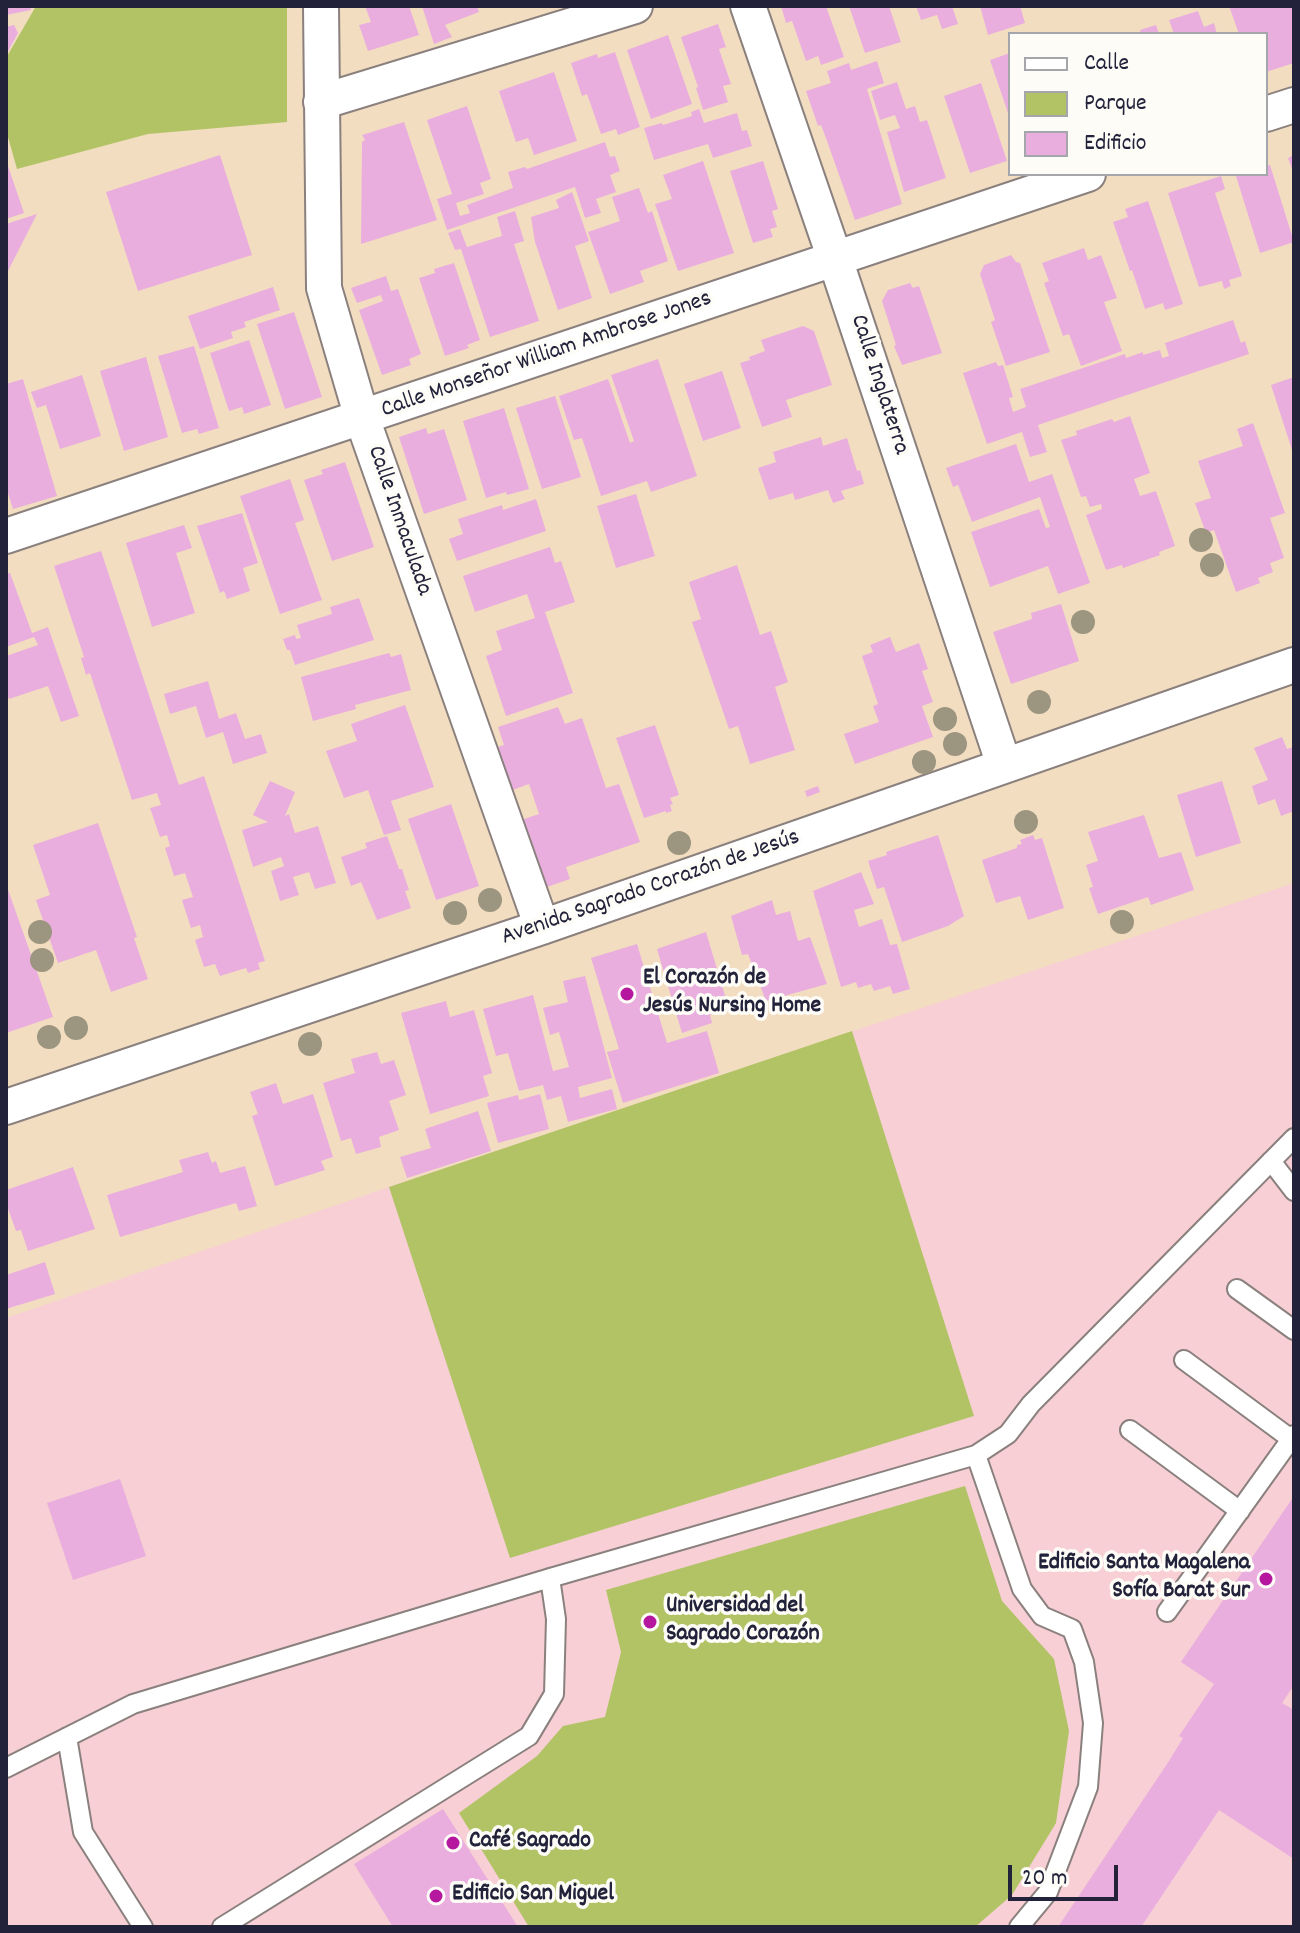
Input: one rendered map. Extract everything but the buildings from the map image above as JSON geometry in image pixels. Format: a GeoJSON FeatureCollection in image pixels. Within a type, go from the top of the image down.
{"type":"FeatureCollection","features":[{"type":"Feature","properties":{"kind":"street","name":"Calle Inmaculada"},"geometry":{"type":"LineString","coordinates":[[321,6],[324,288],[362,418],[542,927]]}},
{"type":"Feature","properties":{"kind":"street"},"geometry":{"type":"LineString","coordinates":[[321,102],[635,6]]}},
{"type":"Feature","properties":{"kind":"street","name":"Calle Inglaterra"},"geometry":{"type":"LineString","coordinates":[[748,6],[1004,765]]}},
{"type":"Feature","properties":{"kind":"street"},"geometry":{"type":"LineString","coordinates":[[1268,113],[1294,105]]}},
{"type":"Feature","properties":{"kind":"street","name":"Calle Monseñor William Ambrose Jones"},"geometry":{"type":"LineString","coordinates":[[6,536],[1082,176]]}},
{"type":"Feature","properties":{"kind":"street","name":"Avenida Sagrado Corazón de Jesús"},"geometry":{"type":"LineString","coordinates":[[6,1107],[542,927],[1294,665]]}},
{"type":"Feature","properties":{"kind":"lane"},"geometry":{"type":"LineString","coordinates":[[6,1768],[133,1704],[550,1578],[976,1455],[1008,1434],[1031,1404],[1294,1138]]}},
{"type":"Feature","properties":{"kind":"lane"},"geometry":{"type":"LineString","coordinates":[[1271,1161],[1294,1191]]}},
{"type":"Feature","properties":{"kind":"lane"},"geometry":{"type":"LineString","coordinates":[[1237,1289],[1294,1330]]}},
{"type":"Feature","properties":{"kind":"lane"},"geometry":{"type":"LineString","coordinates":[[1167,1612],[1293,1437],[1184,1360]]}},
{"type":"Feature","properties":{"kind":"lane"},"geometry":{"type":"LineString","coordinates":[[1130,1430],[1240,1511]]}},
{"type":"Feature","properties":{"kind":"lane"},"geometry":{"type":"LineString","coordinates":[[976,1455],[1022,1589],[1042,1616],[1072,1629],[1084,1662],[1093,1723],[1088,1787],[1048,1892],[1019,1927]]}},
{"type":"Feature","properties":{"kind":"lane"},"geometry":{"type":"LineString","coordinates":[[222,1927],[529,1736],[554,1694],[556,1619],[550,1578]]}},
{"type":"Feature","properties":{"kind":"lane"},"geometry":{"type":"LineString","coordinates":[[67,1737],[83,1832],[143,1927]]}},
{"type":"Feature","properties":{"kind":"shaded area","name":"Universidad del Sagrado Corazón"},"geometry":{"type":"Polygon","coordinates":[[[1294,883],[1294,1927],[6,1927],[6,1318],[1294,883]]]}},
{"type":"Feature","properties":{"kind":"green space"},"geometry":{"type":"Polygon","coordinates":[[[36,6],[287,6],[287,122],[148,134],[17,169],[6,130],[6,58],[36,6]]]}},
{"type":"Feature","properties":{"kind":"green space"},"geometry":{"type":"Polygon","coordinates":[[[852,1031],[974,1416],[510,1558],[389,1187],[852,1031]]]}},
{"type":"Feature","properties":{"kind":"green space"},"geometry":{"type":"Polygon","coordinates":[[[965,1486],[1002,1601],[1054,1659],[1069,1731],[1056,1823],[1012,1895],[975,1927],[529,1927],[459,1813],[537,1756],[563,1726],[605,1717],[621,1652],[606,1590],[965,1486]]]}},
{"type":"Feature","properties":{"kind":"place","name":"El Corazón de Jesús Nursing Home"},"geometry":{"type":"Point","coordinates":[627,994]}},
{"type":"Feature","properties":{"kind":"place","name":"Edificio Santa Magalena Sofía Barat Sur"},"geometry":{"type":"Point","coordinates":[1266,1579]}},
{"type":"Feature","properties":{"kind":"place","name":"Universidad del Sagrado Corazón"},"geometry":{"type":"Point","coordinates":[650,1622]}},
{"type":"Feature","properties":{"kind":"place","name":"Café Sagrado"},"geometry":{"type":"Point","coordinates":[453,1843]}},
{"type":"Feature","properties":{"kind":"place","name":"Edificio San Miguel"},"geometry":{"type":"Point","coordinates":[436,1896]}}]}
